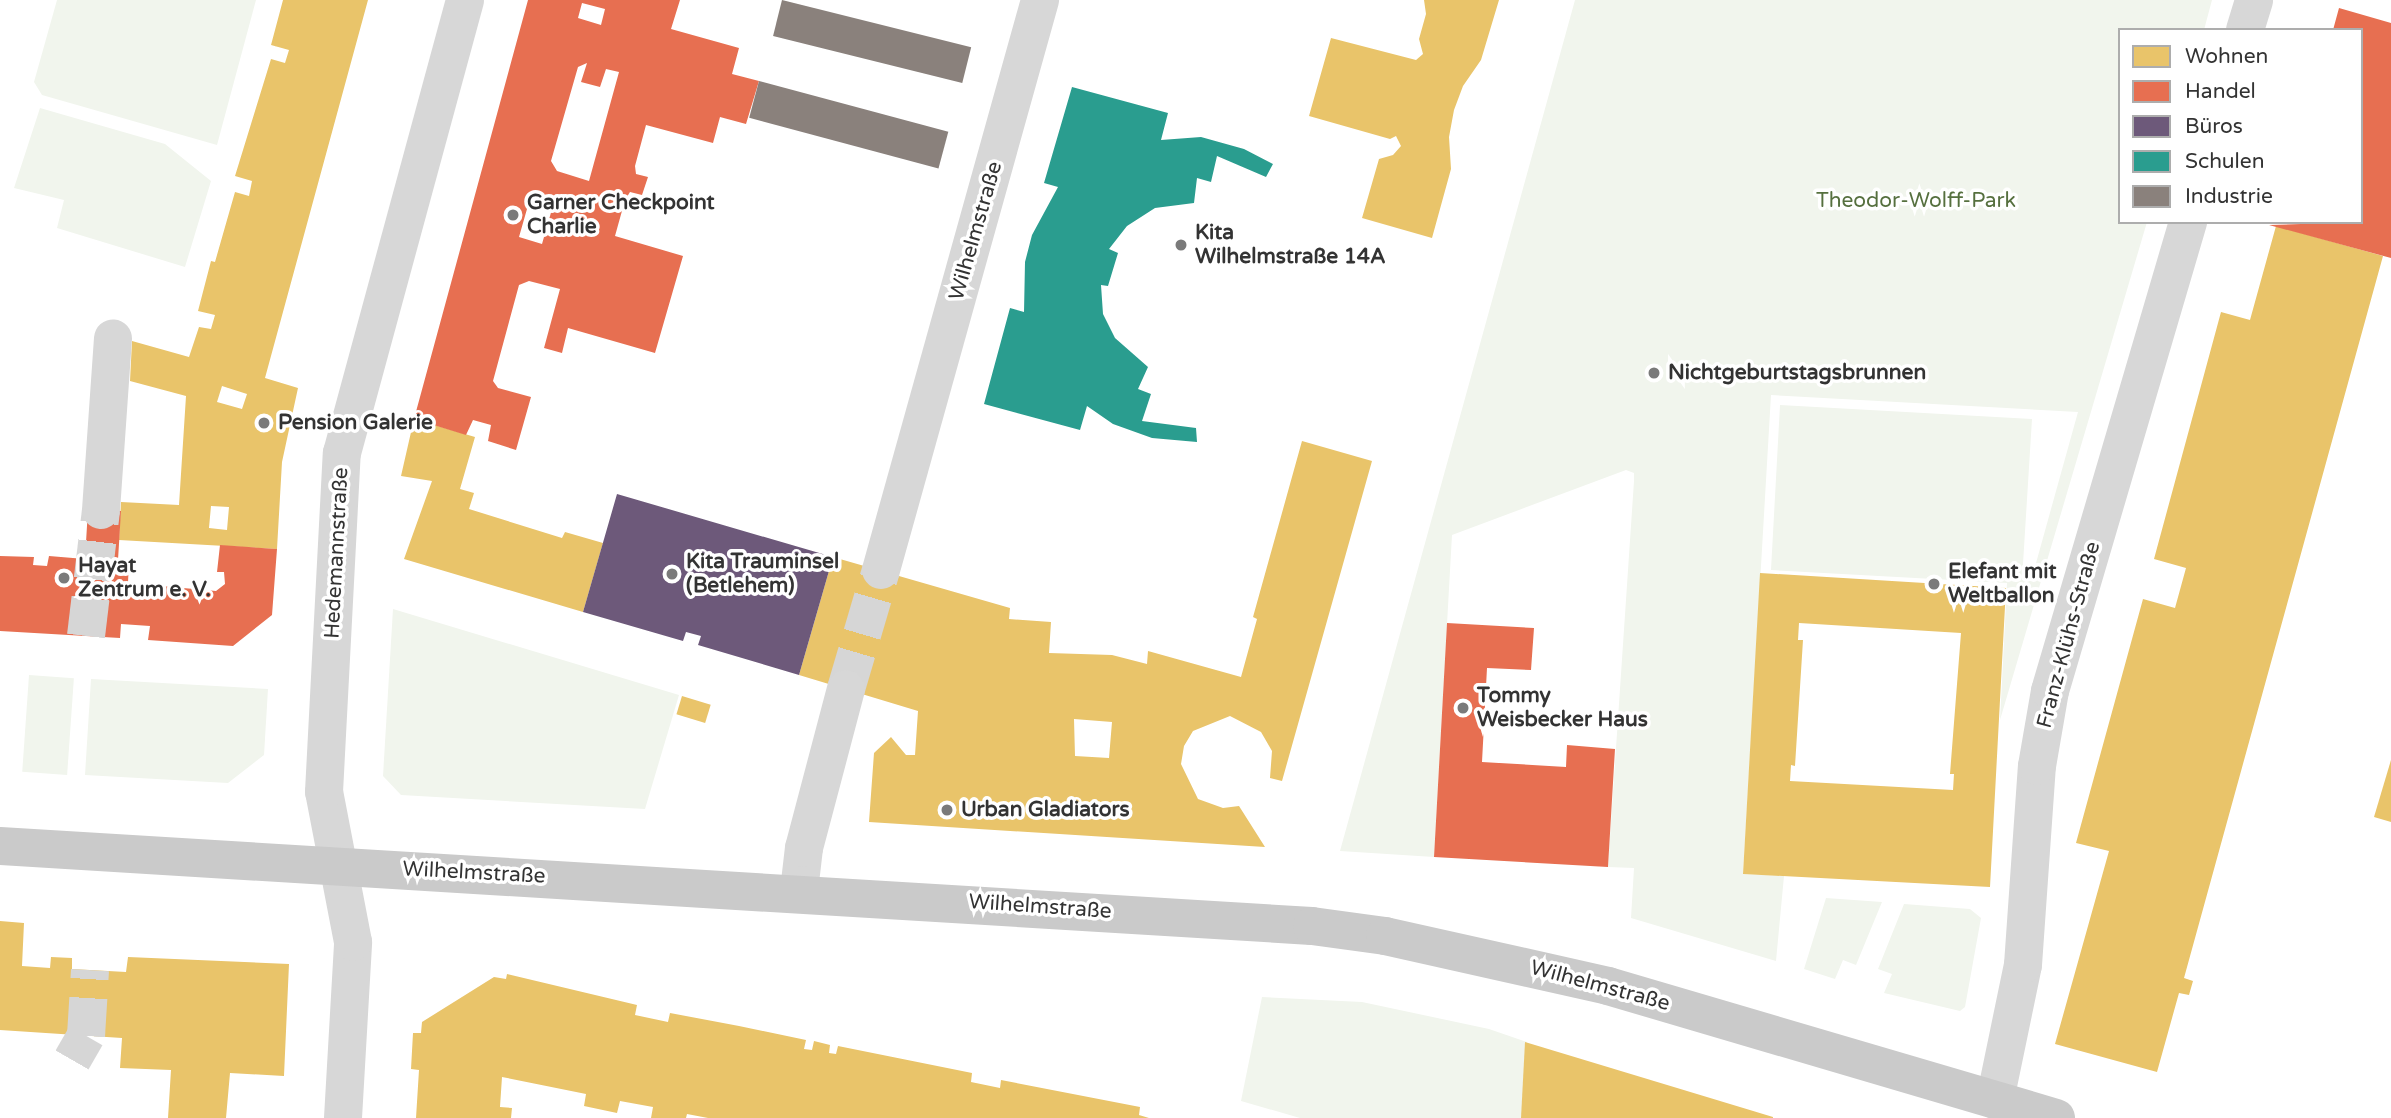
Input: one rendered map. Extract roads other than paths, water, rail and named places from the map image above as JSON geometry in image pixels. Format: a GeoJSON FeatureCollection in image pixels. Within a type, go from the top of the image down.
{"type":"FeatureCollection","features":[{"type":"Feature","properties":{"kind":"main road","name":"Wilhelmstraße"},"geometry":{"type":"LineString","coordinates":[[0,846],[799,891],[1234,919],[1385,936],[1608,986],[2056,1118]]}},
{"type":"Feature","properties":{"kind":"street","name":"Hedemannstraße"},"geometry":{"type":"LineString","coordinates":[[343,1118],[354,942],[324,792],[342,453],[465,0]]}},
{"type":"Feature","properties":{"kind":"street","name":"Wilhelmstraße"},"geometry":{"type":"LineString","coordinates":[[881,570],[1040,0]]}},
{"type":"Feature","properties":{"kind":"street"},"geometry":{"type":"LineString","coordinates":[[2246,28],[2254,0]]}},
{"type":"Feature","properties":{"kind":"street","name":"Franz-Klühs-Straße"},"geometry":{"type":"LineString","coordinates":[[1994,1100],[2022,965],[2037,766],[2050,691],[2187,224]]}},
{"type":"Feature","properties":{"kind":"street"},"geometry":{"type":"LineString","coordinates":[[101,510],[113,338]]}},
{"type":"Feature","properties":{"kind":"street"},"geometry":{"type":"LineString","coordinates":[[799,891],[804,848],[846,689]]}},
{"type":"Feature","properties":{"kind":"tunnel"},"geometry":{"type":"LineString","coordinates":[[86,636],[101,510]]}},
{"type":"Feature","properties":{"kind":"tunnel"},"geometry":{"type":"LineString","coordinates":[[846,689],[881,570]]}},
{"type":"Feature","properties":{"kind":"tunnel"},"geometry":{"type":"LineString","coordinates":[[72,1060],[86,1036],[90,970]]}},
{"type":"Feature","properties":{"kind":"place","name":"Garner Checkpoint Charlie"},"geometry":{"type":"Point","coordinates":[513,215]}},
{"type":"Feature","properties":{"kind":"place","name":"Kita Wilhelmstraße 14A"},"geometry":{"type":"Point","coordinates":[1181,245]}},
{"type":"Feature","properties":{"kind":"place","name":"Nichtgeburtstagsbrunnen"},"geometry":{"type":"Point","coordinates":[1654,373]}},
{"type":"Feature","properties":{"kind":"place","name":"Pension Galerie"},"geometry":{"type":"Point","coordinates":[264,423]}},
{"type":"Feature","properties":{"kind":"place","name":"Kita Trauminsel (Betlehem)"},"geometry":{"type":"Point","coordinates":[672,574]}},
{"type":"Feature","properties":{"kind":"place","name":"Hayat Zentrum e. V."},"geometry":{"type":"Point","coordinates":[64,578]}},
{"type":"Feature","properties":{"kind":"place","name":"Elefant mit Weltballon"},"geometry":{"type":"Point","coordinates":[1934,584]}},
{"type":"Feature","properties":{"kind":"place","name":"Tommy Weisbecker Haus"},"geometry":{"type":"Point","coordinates":[1463,708]}},
{"type":"Feature","properties":{"kind":"place","name":"Urban Gladiators"},"geometry":{"type":"Point","coordinates":[947,810]}},
{"type":"Feature","properties":{"kind":"park label","name":"Theodor-Wolff-Park"},"geometry":{"type":"Point","coordinates":[1916,201]}}]}
